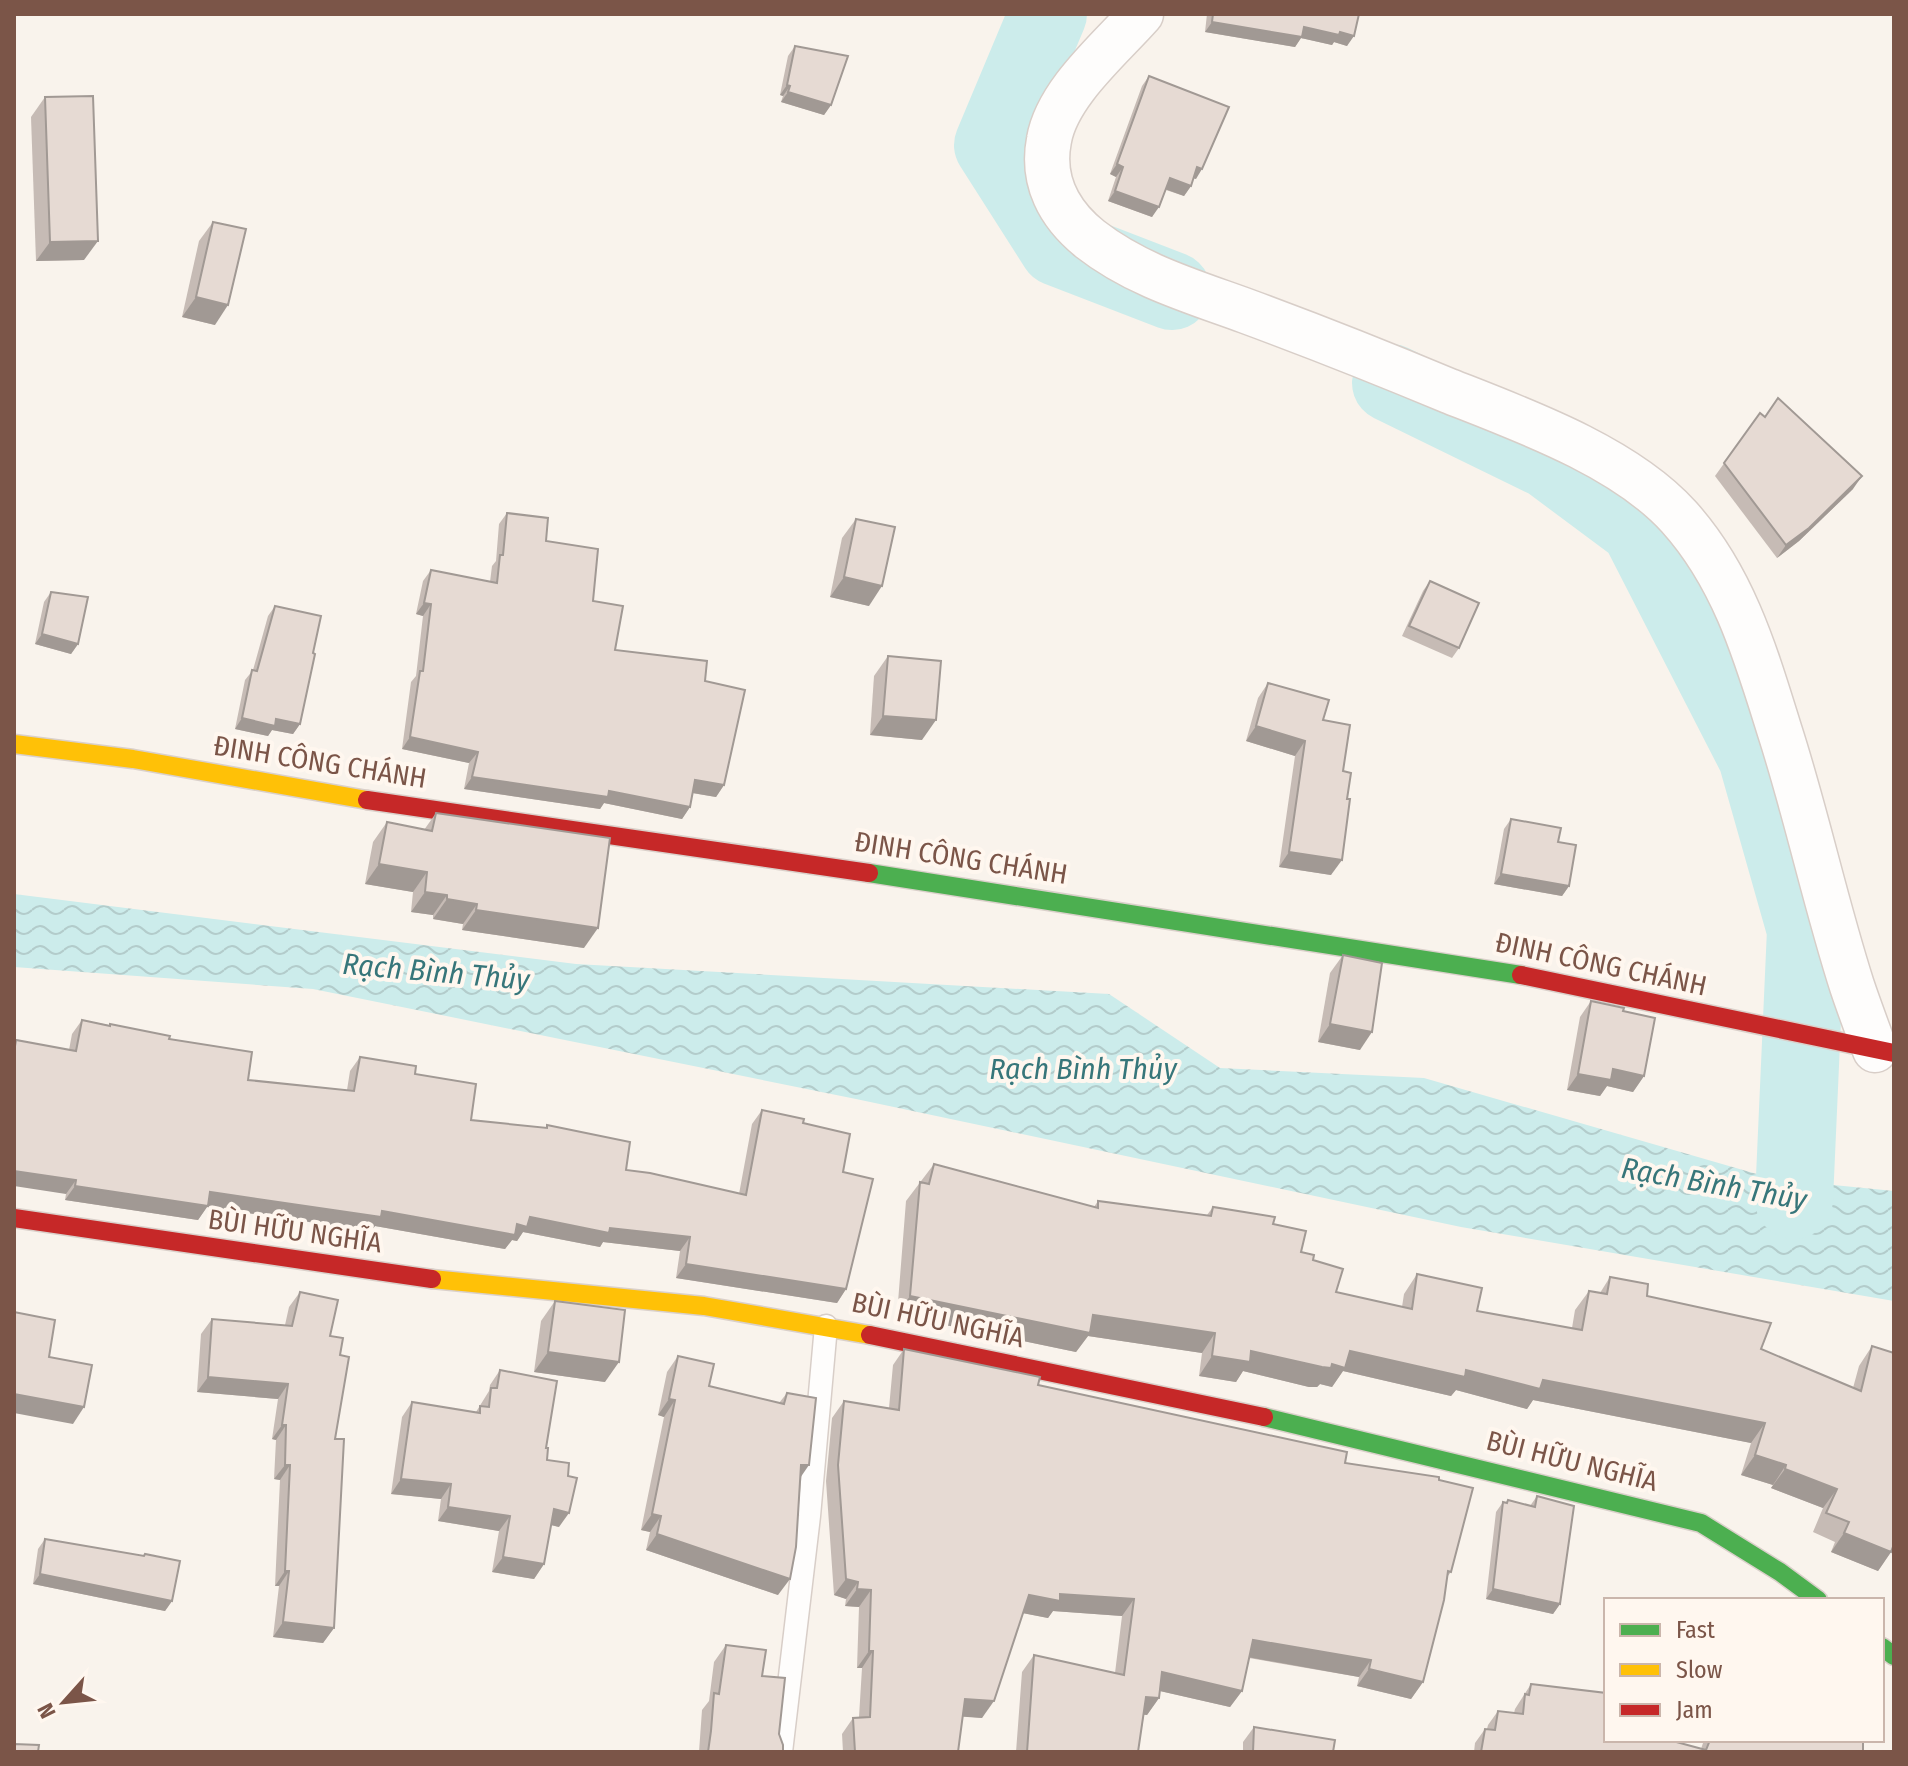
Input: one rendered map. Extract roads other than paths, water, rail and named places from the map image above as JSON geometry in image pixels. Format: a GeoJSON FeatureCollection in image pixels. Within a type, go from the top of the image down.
{"type":"FeatureCollection","features":[{"type":"Feature","properties":{"kind":"main road","name":"ĐINH CÔNG CHÁNH"},"geometry":{"type":"LineString","coordinates":[[14,744],[133,759],[373,801],[889,875],[1494,969],[1875,1050]]}},
{"type":"Feature","properties":{"kind":"main road","name":"BÙI HỮU NGHĨA"},"geometry":{"type":"LineString","coordinates":[[14,1218],[406,1276],[704,1306],[826,1326],[1312,1427],[1701,1523],[1815,1598]]}},
{"type":"Feature","properties":{"kind":"street"},"geometry":{"type":"LineString","coordinates":[[1141,14],[1085,72],[1054,123],[1047,162],[1057,205],[1087,237],[1137,270],[1326,341],[1547,430],[1636,480],[1676,514],[1708,553],[1730,592],[1751,640],[1793,771],[1852,987],[1875,1050]]}},
{"type":"Feature","properties":{"kind":"lane"},"geometry":{"type":"LineString","coordinates":[[781,1752],[809,1516],[826,1326]]}},
{"type":"Feature","properties":{"kind":"water","name":"Rạch Bình Thủy"},"geometry":{"type":"Polygon","coordinates":[[[14,894],[576,964],[1109,994],[1220,1068],[1424,1078],[1774,1179],[1894,1191],[1894,1301],[1461,1227],[856,1099],[313,989],[14,967],[14,894]]]}},
{"type":"Feature","properties":{"kind":"waterway"},"geometry":{"type":"LineString","coordinates":[[1048,14],[993,145],[1058,247],[1172,291]]}},
{"type":"Feature","properties":{"kind":"waterway"},"geometry":{"type":"LineString","coordinates":[[1391,383],[1549,460],[1639,527],[1757,757],[1806,930],[1794,1200]]}}]}
